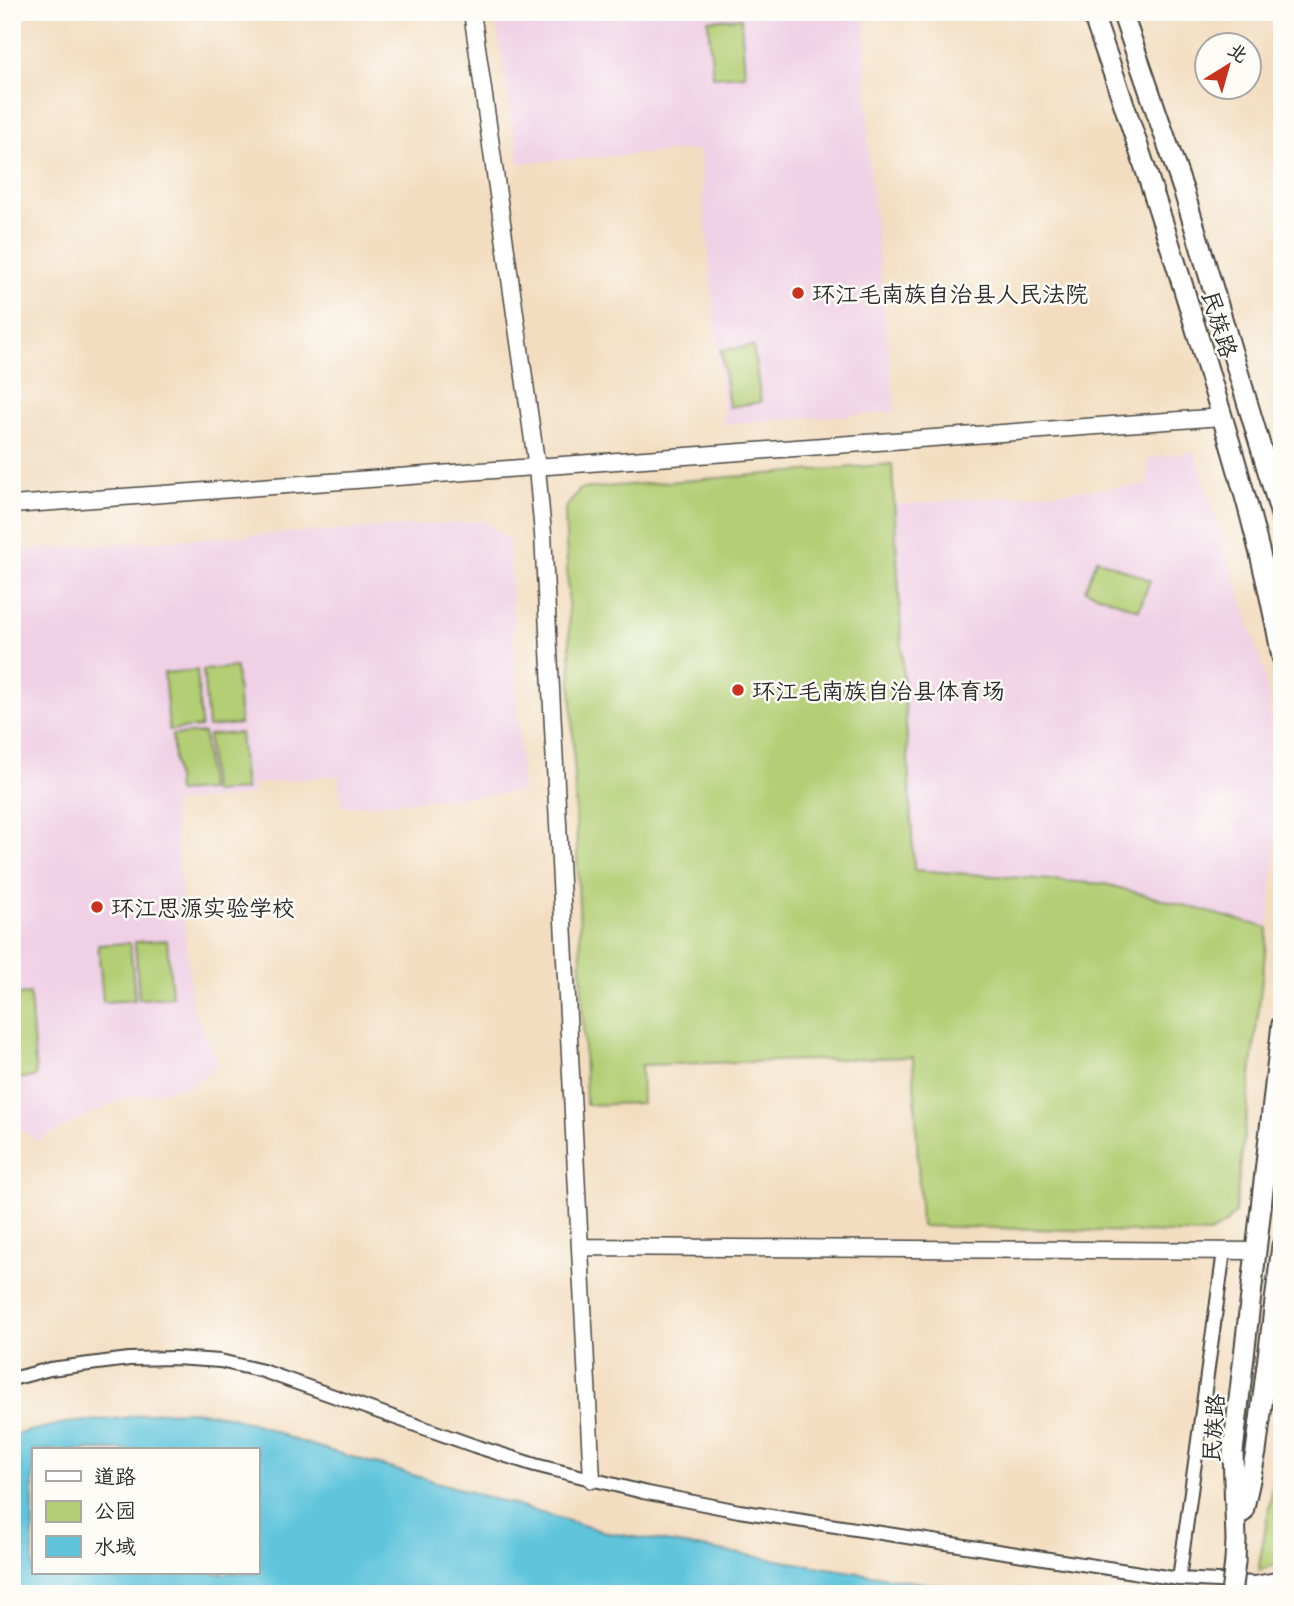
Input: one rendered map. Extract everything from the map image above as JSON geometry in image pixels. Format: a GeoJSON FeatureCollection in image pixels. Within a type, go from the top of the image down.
{"type":"FeatureCollection","features":[{"type":"Feature","properties":{"kind":"main road","name":"民族路"},"geometry":{"type":"LineString","coordinates":[[1091,12],[1156,201],[1253,521],[1282,657]]}},
{"type":"Feature","properties":{"kind":"main road","name":"民族路"},"geometry":{"type":"LineString","coordinates":[[1122,12],[1184,192],[1282,518]]}},
{"type":"Feature","properties":{"kind":"main road","name":"民族路"},"geometry":{"type":"LineString","coordinates":[[1236,1541],[1233,1452],[1282,1024]]}},
{"type":"Feature","properties":{"kind":"main road","name":"民族路"},"geometry":{"type":"LineString","coordinates":[[1236,1541],[1256,1452],[1282,1246]]}},
{"type":"Feature","properties":{"kind":"main road"},"geometry":{"type":"LineString","coordinates":[[1231,1594],[1236,1541]]}},
{"type":"Feature","properties":{"kind":"street"},"geometry":{"type":"LineString","coordinates":[[472,12],[537,468],[548,595],[552,718],[592,1480]]}},
{"type":"Feature","properties":{"kind":"street"},"geometry":{"type":"LineString","coordinates":[[12,506],[1222,417]]}},
{"type":"Feature","properties":{"kind":"street"},"geometry":{"type":"LineString","coordinates":[[580,1247],[1256,1251]]}},
{"type":"Feature","properties":{"kind":"street"},"geometry":{"type":"LineString","coordinates":[[1179,1579],[1224,1251]]}},
{"type":"Feature","properties":{"kind":"street"},"geometry":{"type":"LineString","coordinates":[[12,1379],[69,1366],[129,1359],[175,1358],[231,1363],[264,1371],[475,1446],[592,1480],[739,1511],[1179,1579],[1255,1583],[1282,1578]]}},
{"type":"Feature","properties":{"kind":"shaded area"},"geometry":{"type":"Polygon","coordinates":[[[494,12],[865,12],[869,163],[895,412],[724,424],[699,150],[519,163],[494,12]]]}},
{"type":"Feature","properties":{"kind":"shaded area"},"geometry":{"type":"Polygon","coordinates":[[[1195,452],[1264,671],[1269,700],[1277,803],[1268,928],[1105,884],[914,870],[894,505],[1148,485],[1148,458],[1195,452]]]}},
{"type":"Feature","properties":{"kind":"shaded area","name":"环江思源实验学校"},"geometry":{"type":"Polygon","coordinates":[[[484,521],[509,540],[522,792],[342,807],[338,775],[252,784],[253,795],[173,803],[192,1006],[219,1065],[188,1087],[119,1100],[37,1141],[23,1130],[12,1129],[12,550],[484,521]]]}},
{"type":"Feature","properties":{"kind":"green space"},"geometry":{"type":"Polygon","coordinates":[[[741,18],[745,75],[713,77],[708,20],[741,18]]]}},
{"type":"Feature","properties":{"kind":"green space"},"geometry":{"type":"Polygon","coordinates":[[[753,346],[761,402],[729,407],[721,350],[753,346]]]}},
{"type":"Feature","properties":{"kind":"green space","name":"环江毛南族自治县体育场"},"geometry":{"type":"Polygon","coordinates":[[[892,464],[914,870],[1105,884],[1268,928],[1235,1213],[1225,1224],[1208,1234],[921,1226],[913,1057],[641,1065],[642,1103],[586,1105],[565,509],[580,489],[892,464]]]}},
{"type":"Feature","properties":{"kind":"green space"},"geometry":{"type":"Polygon","coordinates":[[[1097,559],[1150,580],[1139,610],[1085,590],[1097,559]]]}},
{"type":"Feature","properties":{"kind":"green space"},"geometry":{"type":"Polygon","coordinates":[[[236,667],[240,724],[208,727],[203,670],[236,667]]]}},
{"type":"Feature","properties":{"kind":"green space"},"geometry":{"type":"Polygon","coordinates":[[[197,670],[201,727],[169,730],[164,673],[197,670]]]}},
{"type":"Feature","properties":{"kind":"green space"},"geometry":{"type":"Polygon","coordinates":[[[204,733],[209,790],[177,792],[172,735],[204,733]]]}},
{"type":"Feature","properties":{"kind":"green space"},"geometry":{"type":"Polygon","coordinates":[[[240,733],[245,790],[212,792],[208,735],[240,733]]]}},
{"type":"Feature","properties":{"kind":"green space"},"geometry":{"type":"Polygon","coordinates":[[[167,940],[172,997],[139,999],[135,942],[167,940]]]}},
{"type":"Feature","properties":{"kind":"green space"},"geometry":{"type":"Polygon","coordinates":[[[130,943],[135,1000],[103,1002],[98,945],[130,943]]]}},
{"type":"Feature","properties":{"kind":"green space"},"geometry":{"type":"Polygon","coordinates":[[[30,994],[36,1077],[12,1079],[12,995],[30,994]]]}},
{"type":"Feature","properties":{"kind":"green space"},"geometry":{"type":"Polygon","coordinates":[[[1282,1434],[1282,1562],[1258,1571],[1281,1440],[1282,1434]]]}},
{"type":"Feature","properties":{"kind":"water"},"geometry":{"type":"Polygon","coordinates":[[[193,1411],[219,1414],[267,1428],[291,1439],[609,1533],[990,1594],[12,1594],[12,1435],[65,1423],[158,1412],[193,1411]]]}},
{"type":"Feature","properties":{"kind":"place","name":"环江毛南族自治县人民法院"},"geometry":{"type":"Point","coordinates":[798,293]}},
{"type":"Feature","properties":{"kind":"place","name":"环江毛南族自治县体育场"},"geometry":{"type":"Point","coordinates":[738,690]}},
{"type":"Feature","properties":{"kind":"place","name":"环江思源实验学校"},"geometry":{"type":"Point","coordinates":[97,907]}}]}
